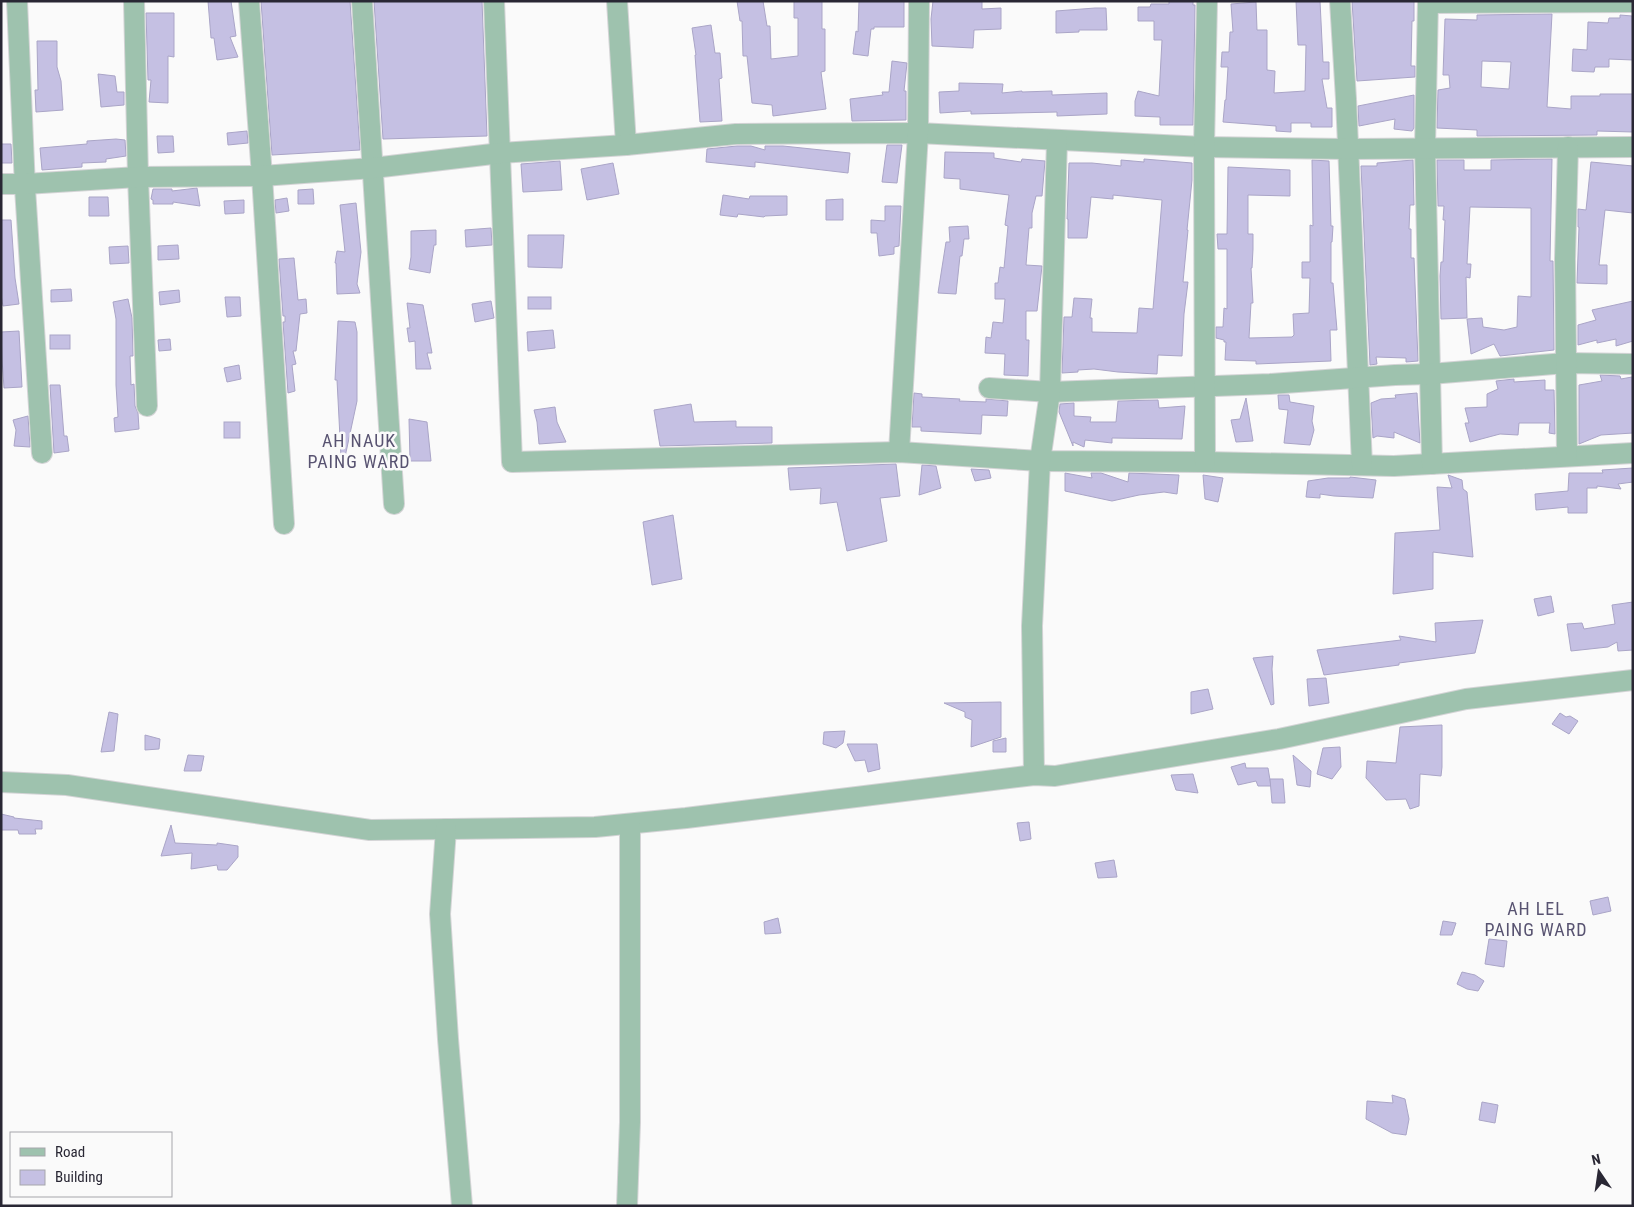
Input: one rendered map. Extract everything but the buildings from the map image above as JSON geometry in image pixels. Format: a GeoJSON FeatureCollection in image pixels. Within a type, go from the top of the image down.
{"type":"FeatureCollection","features":[{"type":"Feature","properties":{"kind":"street"},"geometry":{"type":"LineString","coordinates":[[17,1],[25,184],[42,453]]}},
{"type":"Feature","properties":{"kind":"street"},"geometry":{"type":"LineString","coordinates":[[134,1],[138,177],[147,406]]}},
{"type":"Feature","properties":{"kind":"street"},"geometry":{"type":"LineString","coordinates":[[249,1],[284,524]]}},
{"type":"Feature","properties":{"kind":"street"},"geometry":{"type":"LineString","coordinates":[[362,1],[394,504]]}},
{"type":"Feature","properties":{"kind":"street"},"geometry":{"type":"LineString","coordinates":[[494,1],[512,462],[899,452],[1040,461],[1362,465],[1432,464],[1633,453]]}},
{"type":"Feature","properties":{"kind":"street"},"geometry":{"type":"LineString","coordinates":[[618,1],[626,145]]}},
{"type":"Feature","properties":{"kind":"street"},"geometry":{"type":"LineString","coordinates":[[899,452],[918,134],[919,1]]}},
{"type":"Feature","properties":{"kind":"street"},"geometry":{"type":"LineString","coordinates":[[1205,462],[1204,147],[1207,1]]}},
{"type":"Feature","properties":{"kind":"street"},"geometry":{"type":"LineString","coordinates":[[1340,1],[1362,465]]}},
{"type":"Feature","properties":{"kind":"street"},"geometry":{"type":"LineString","coordinates":[[1432,464],[1424,148],[1428,2],[1633,2]]}},
{"type":"Feature","properties":{"kind":"street"},"geometry":{"type":"LineString","coordinates":[[1,184],[138,177],[262,176],[374,168],[501,153],[626,145],[736,134],[918,134],[1204,147],[1348,149],[1633,146]]}},
{"type":"Feature","properties":{"kind":"street"},"geometry":{"type":"LineString","coordinates":[[1034,776],[1032,626],[1040,461],[1050,392],[1058,140]]}},
{"type":"Feature","properties":{"kind":"street"},"geometry":{"type":"LineString","coordinates":[[1567,456],[1565,259],[1568,147]]}},
{"type":"Feature","properties":{"kind":"street"},"geometry":{"type":"LineString","coordinates":[[989,388],[1050,392],[1270,384],[1566,363],[1633,364]]}},
{"type":"Feature","properties":{"kind":"street"},"geometry":{"type":"LineString","coordinates":[[1,782],[66,785],[370,830],[595,827],[1034,776],[1055,776],[1279,740],[1466,699],[1633,680]]}},
{"type":"Feature","properties":{"kind":"street"},"geometry":{"type":"LineString","coordinates":[[627,1206],[630,1122],[630,824]]}},
{"type":"Feature","properties":{"kind":"street"},"geometry":{"type":"LineString","coordinates":[[446,829],[440,914],[462,1206]]}},
{"type":"Feature","properties":{"kind":"district","name":"AH NAUK PAING WARD"},"geometry":{"type":"Point","coordinates":[359,451]}},
{"type":"Feature","properties":{"kind":"district","name":"AH LEL PAING WARD"},"geometry":{"type":"Point","coordinates":[1536,920]}}]}
